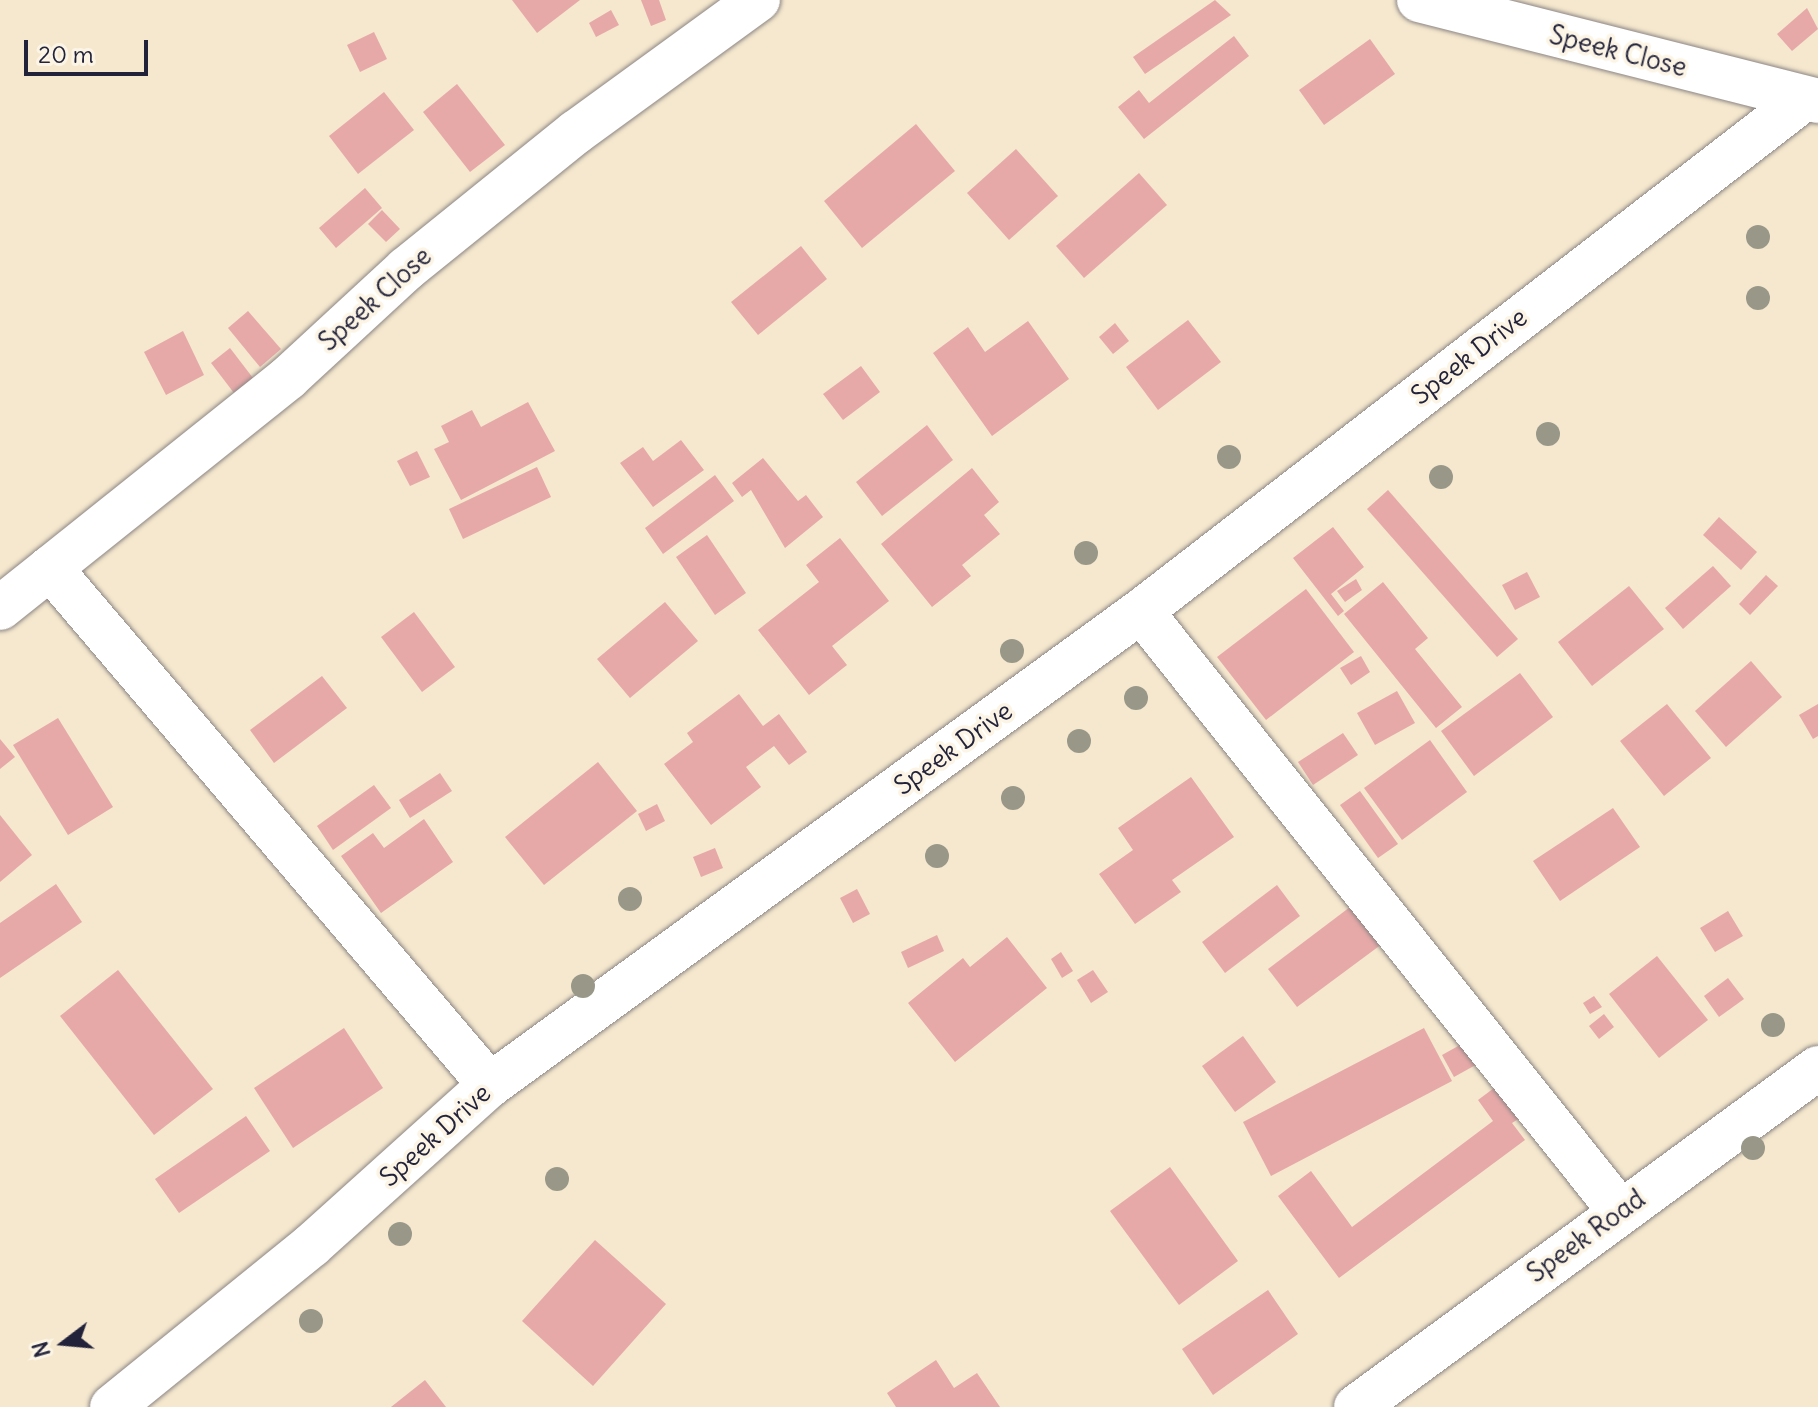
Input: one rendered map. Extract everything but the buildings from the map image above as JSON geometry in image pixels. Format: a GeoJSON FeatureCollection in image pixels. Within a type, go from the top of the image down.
{"type":"FeatureCollection","features":[{"type":"Feature","properties":{"kind":"street","name":"Speek Close"},"geometry":{"type":"LineString","coordinates":[[0,608],[288,378],[406,269],[576,132],[758,0]]}},
{"type":"Feature","properties":{"kind":"street","name":"Speek Close"},"geometry":{"type":"LineString","coordinates":[[1419,0],[1811,100]]}},
{"type":"Feature","properties":{"kind":"street","name":"Speek Drive"},"geometry":{"type":"LineString","coordinates":[[112,1407],[312,1245],[490,1085],[1141,611],[1811,100]]}},
{"type":"Feature","properties":{"kind":"street"},"geometry":{"type":"LineString","coordinates":[[50,568],[490,1085]]}},
{"type":"Feature","properties":{"kind":"street"},"geometry":{"type":"LineString","coordinates":[[1141,611],[1619,1210]]}},
{"type":"Feature","properties":{"kind":"street","name":"Speek Road"},"geometry":{"type":"LineString","coordinates":[[1356,1407],[1619,1210],[1818,1068]]}}]}
